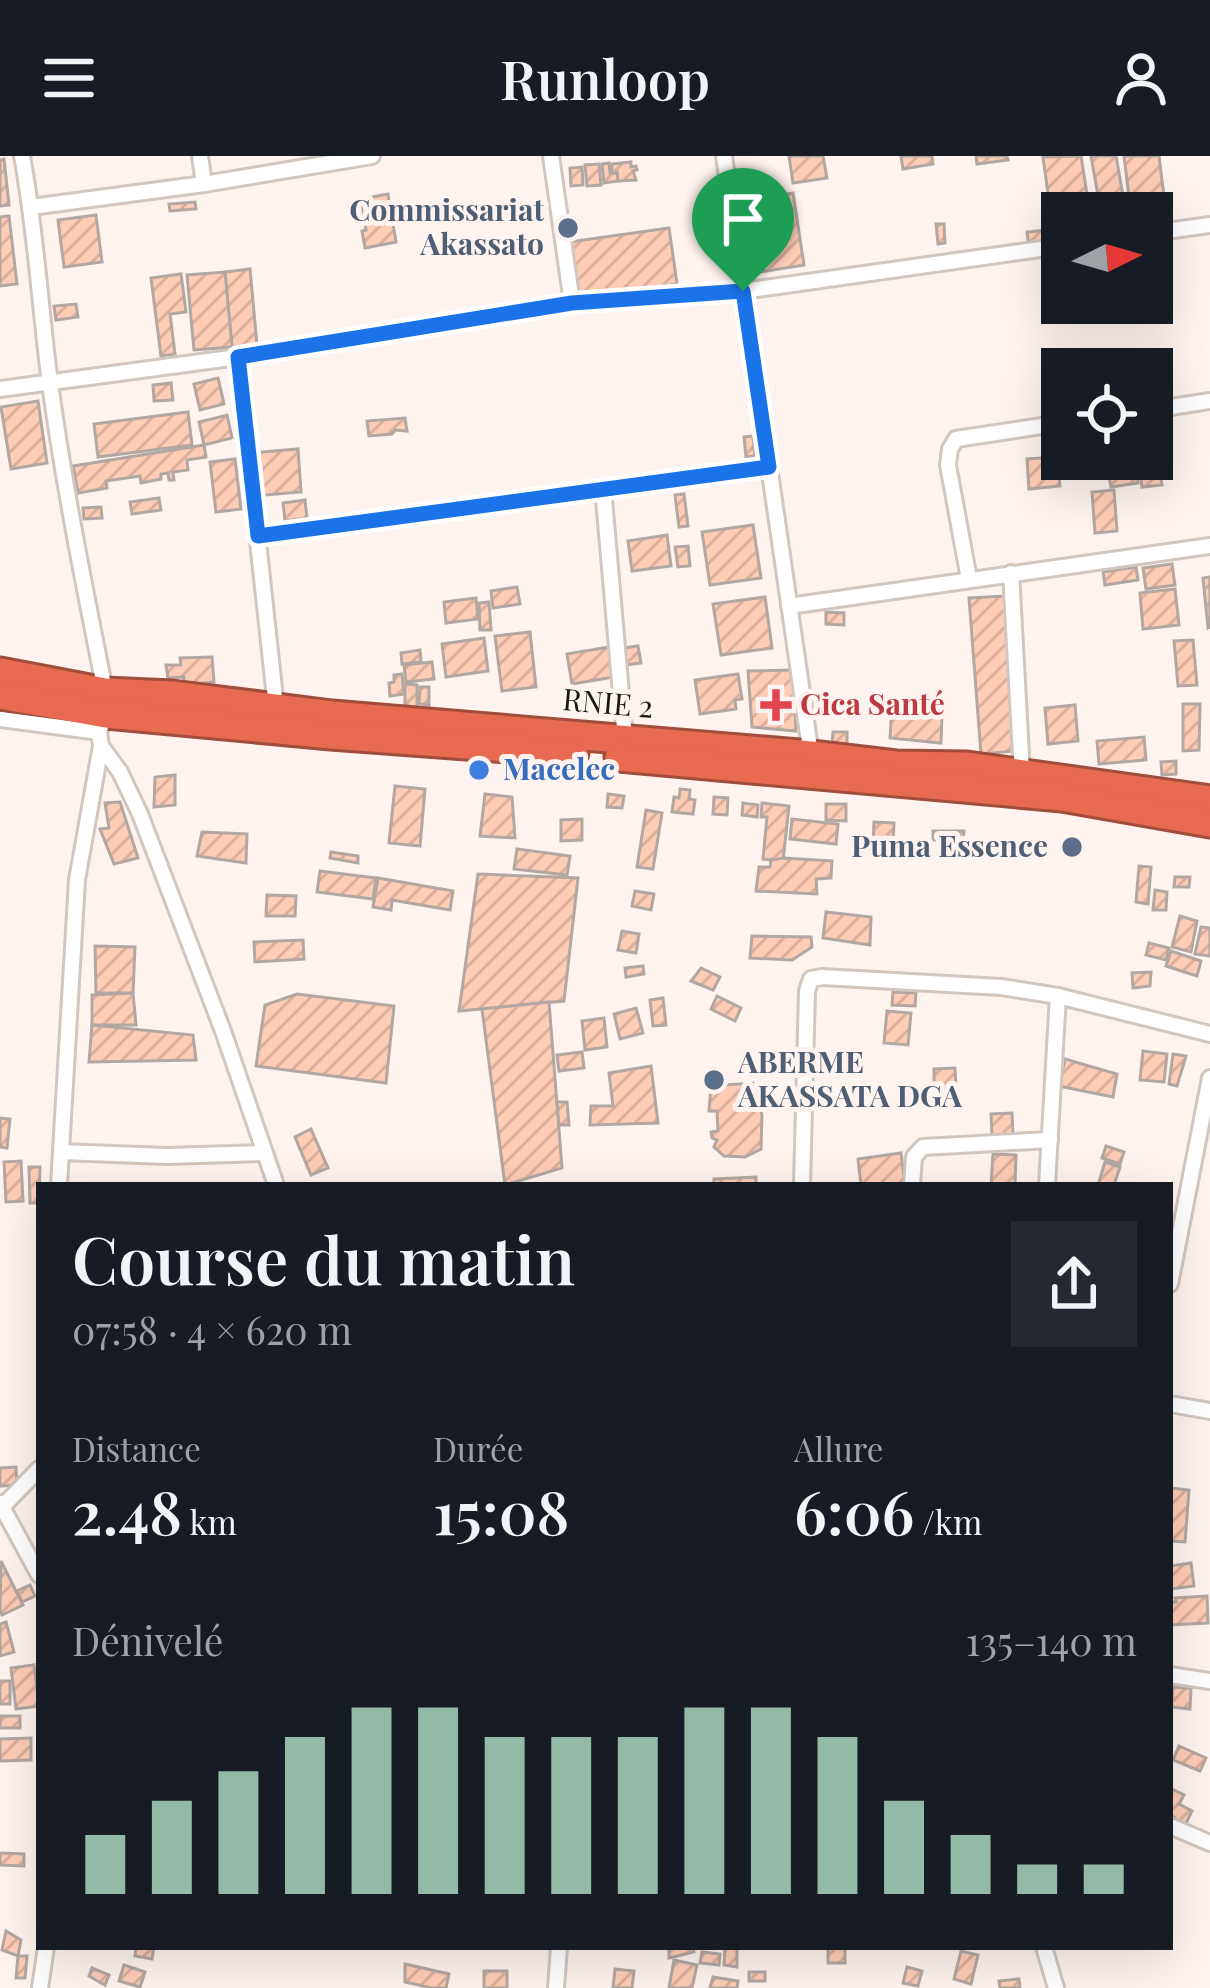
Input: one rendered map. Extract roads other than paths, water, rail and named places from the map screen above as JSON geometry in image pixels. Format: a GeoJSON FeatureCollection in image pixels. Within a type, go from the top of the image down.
{"type":"FeatureCollection","features":[{"type":"Feature","properties":{"kind":"highway","name":"RNIE 2"},"geometry":{"type":"LineString","coordinates":[[0,671],[103,721],[172,695],[332,715],[896,765],[967,766],[1210,800]]}},
{"type":"Feature","properties":{"kind":"highway","name":"RNIE 2"},"geometry":{"type":"LineString","coordinates":[[0,695],[103,721],[1062,797],[1210,823]]}},
{"type":"Feature","properties":{"kind":"street"},"geometry":{"type":"LineString","coordinates":[[22,156],[32,207],[50,383],[103,721],[223,1031],[275,1182]]}},
{"type":"Feature","properties":{"kind":"street"},"geometry":{"type":"LineString","coordinates":[[200,156],[204,184]]}},
{"type":"Feature","properties":{"kind":"street"},"geometry":{"type":"LineString","coordinates":[[32,207],[372,156]]}},
{"type":"Feature","properties":{"kind":"street"},"geometry":{"type":"LineString","coordinates":[[551,156],[572,303]]}},
{"type":"Feature","properties":{"kind":"street"},"geometry":{"type":"LineString","coordinates":[[724,156],[811,755]]}},
{"type":"Feature","properties":{"kind":"street"},"geometry":{"type":"LineString","coordinates":[[1173,230],[1210,225]]}},
{"type":"Feature","properties":{"kind":"street"},"geometry":{"type":"LineString","coordinates":[[0,388],[238,357],[572,303],[743,291],[1041,249]]}},
{"type":"Feature","properties":{"kind":"street"},"geometry":{"type":"LineString","coordinates":[[238,357],[276,707]]}},
{"type":"Feature","properties":{"kind":"street"},"geometry":{"type":"LineString","coordinates":[[1173,407],[1210,401]]}},
{"type":"Feature","properties":{"kind":"street"},"geometry":{"type":"LineString","coordinates":[[969,579],[948,465],[950,449],[956,439],[1041,426]]}},
{"type":"Feature","properties":{"kind":"street"},"geometry":{"type":"LineString","coordinates":[[258,536],[769,467]]}},
{"type":"Feature","properties":{"kind":"street"},"geometry":{"type":"LineString","coordinates":[[603,488],[626,739]]}},
{"type":"Feature","properties":{"kind":"street"},"geometry":{"type":"LineString","coordinates":[[789,606],[1210,547]]}},
{"type":"Feature","properties":{"kind":"street"},"geometry":{"type":"LineString","coordinates":[[1011,574],[1022,773]]}},
{"type":"Feature","properties":{"kind":"street"},"geometry":{"type":"LineString","coordinates":[[0,719],[103,721]]}},
{"type":"Feature","properties":{"kind":"street"},"geometry":{"type":"LineString","coordinates":[[59,1182],[77,880],[103,721]]}},
{"type":"Feature","properties":{"kind":"street"},"geometry":{"type":"LineString","coordinates":[[802,1182],[807,991],[812,980],[1001,987],[1058,996],[1210,1034]]}},
{"type":"Feature","properties":{"kind":"street"},"geometry":{"type":"LineString","coordinates":[[1047,1182],[1058,996]]}},
{"type":"Feature","properties":{"kind":"street"},"geometry":{"type":"LineString","coordinates":[[1173,1269],[1210,1078]]}},
{"type":"Feature","properties":{"kind":"street"},"geometry":{"type":"LineString","coordinates":[[912,1182],[914,1156],[923,1147],[1050,1140]]}},
{"type":"Feature","properties":{"kind":"street"},"geometry":{"type":"LineString","coordinates":[[61,1152],[263,1153]]}},
{"type":"Feature","properties":{"kind":"street"},"geometry":{"type":"LineString","coordinates":[[1173,1405],[1210,1412]]}},
{"type":"Feature","properties":{"kind":"street"},"geometry":{"type":"LineString","coordinates":[[36,1472],[1,1504],[36,1569]]}},
{"type":"Feature","properties":{"kind":"street"},"geometry":{"type":"LineString","coordinates":[[1173,1675],[1210,1681]]}},
{"type":"Feature","properties":{"kind":"street"},"geometry":{"type":"LineString","coordinates":[[1173,1827],[1210,1843]]}},
{"type":"Feature","properties":{"kind":"street"},"geometry":{"type":"LineString","coordinates":[[40,1988],[46,1950]]}},
{"type":"Feature","properties":{"kind":"street"},"geometry":{"type":"LineString","coordinates":[[556,1988],[560,1950]]}},
{"type":"Feature","properties":{"kind":"street"},"geometry":{"type":"LineString","coordinates":[[1045,1950],[1056,1988]]}},
{"type":"Feature","properties":{"kind":"place","name":"Commissariat Akassato"},"geometry":{"type":"Point","coordinates":[568,228]}},
{"type":"Feature","properties":{"kind":"place","name":"Cica Santé"},"geometry":{"type":"Point","coordinates":[776,705]}},
{"type":"Feature","properties":{"kind":"place","name":"Macelec"},"geometry":{"type":"Point","coordinates":[479,770]}},
{"type":"Feature","properties":{"kind":"place","name":"Puma Essence"},"geometry":{"type":"Point","coordinates":[1072,847]}},
{"type":"Feature","properties":{"kind":"place","name":"ABERME AKASSATA DGA"},"geometry":{"type":"Point","coordinates":[714,1080]}}]}
